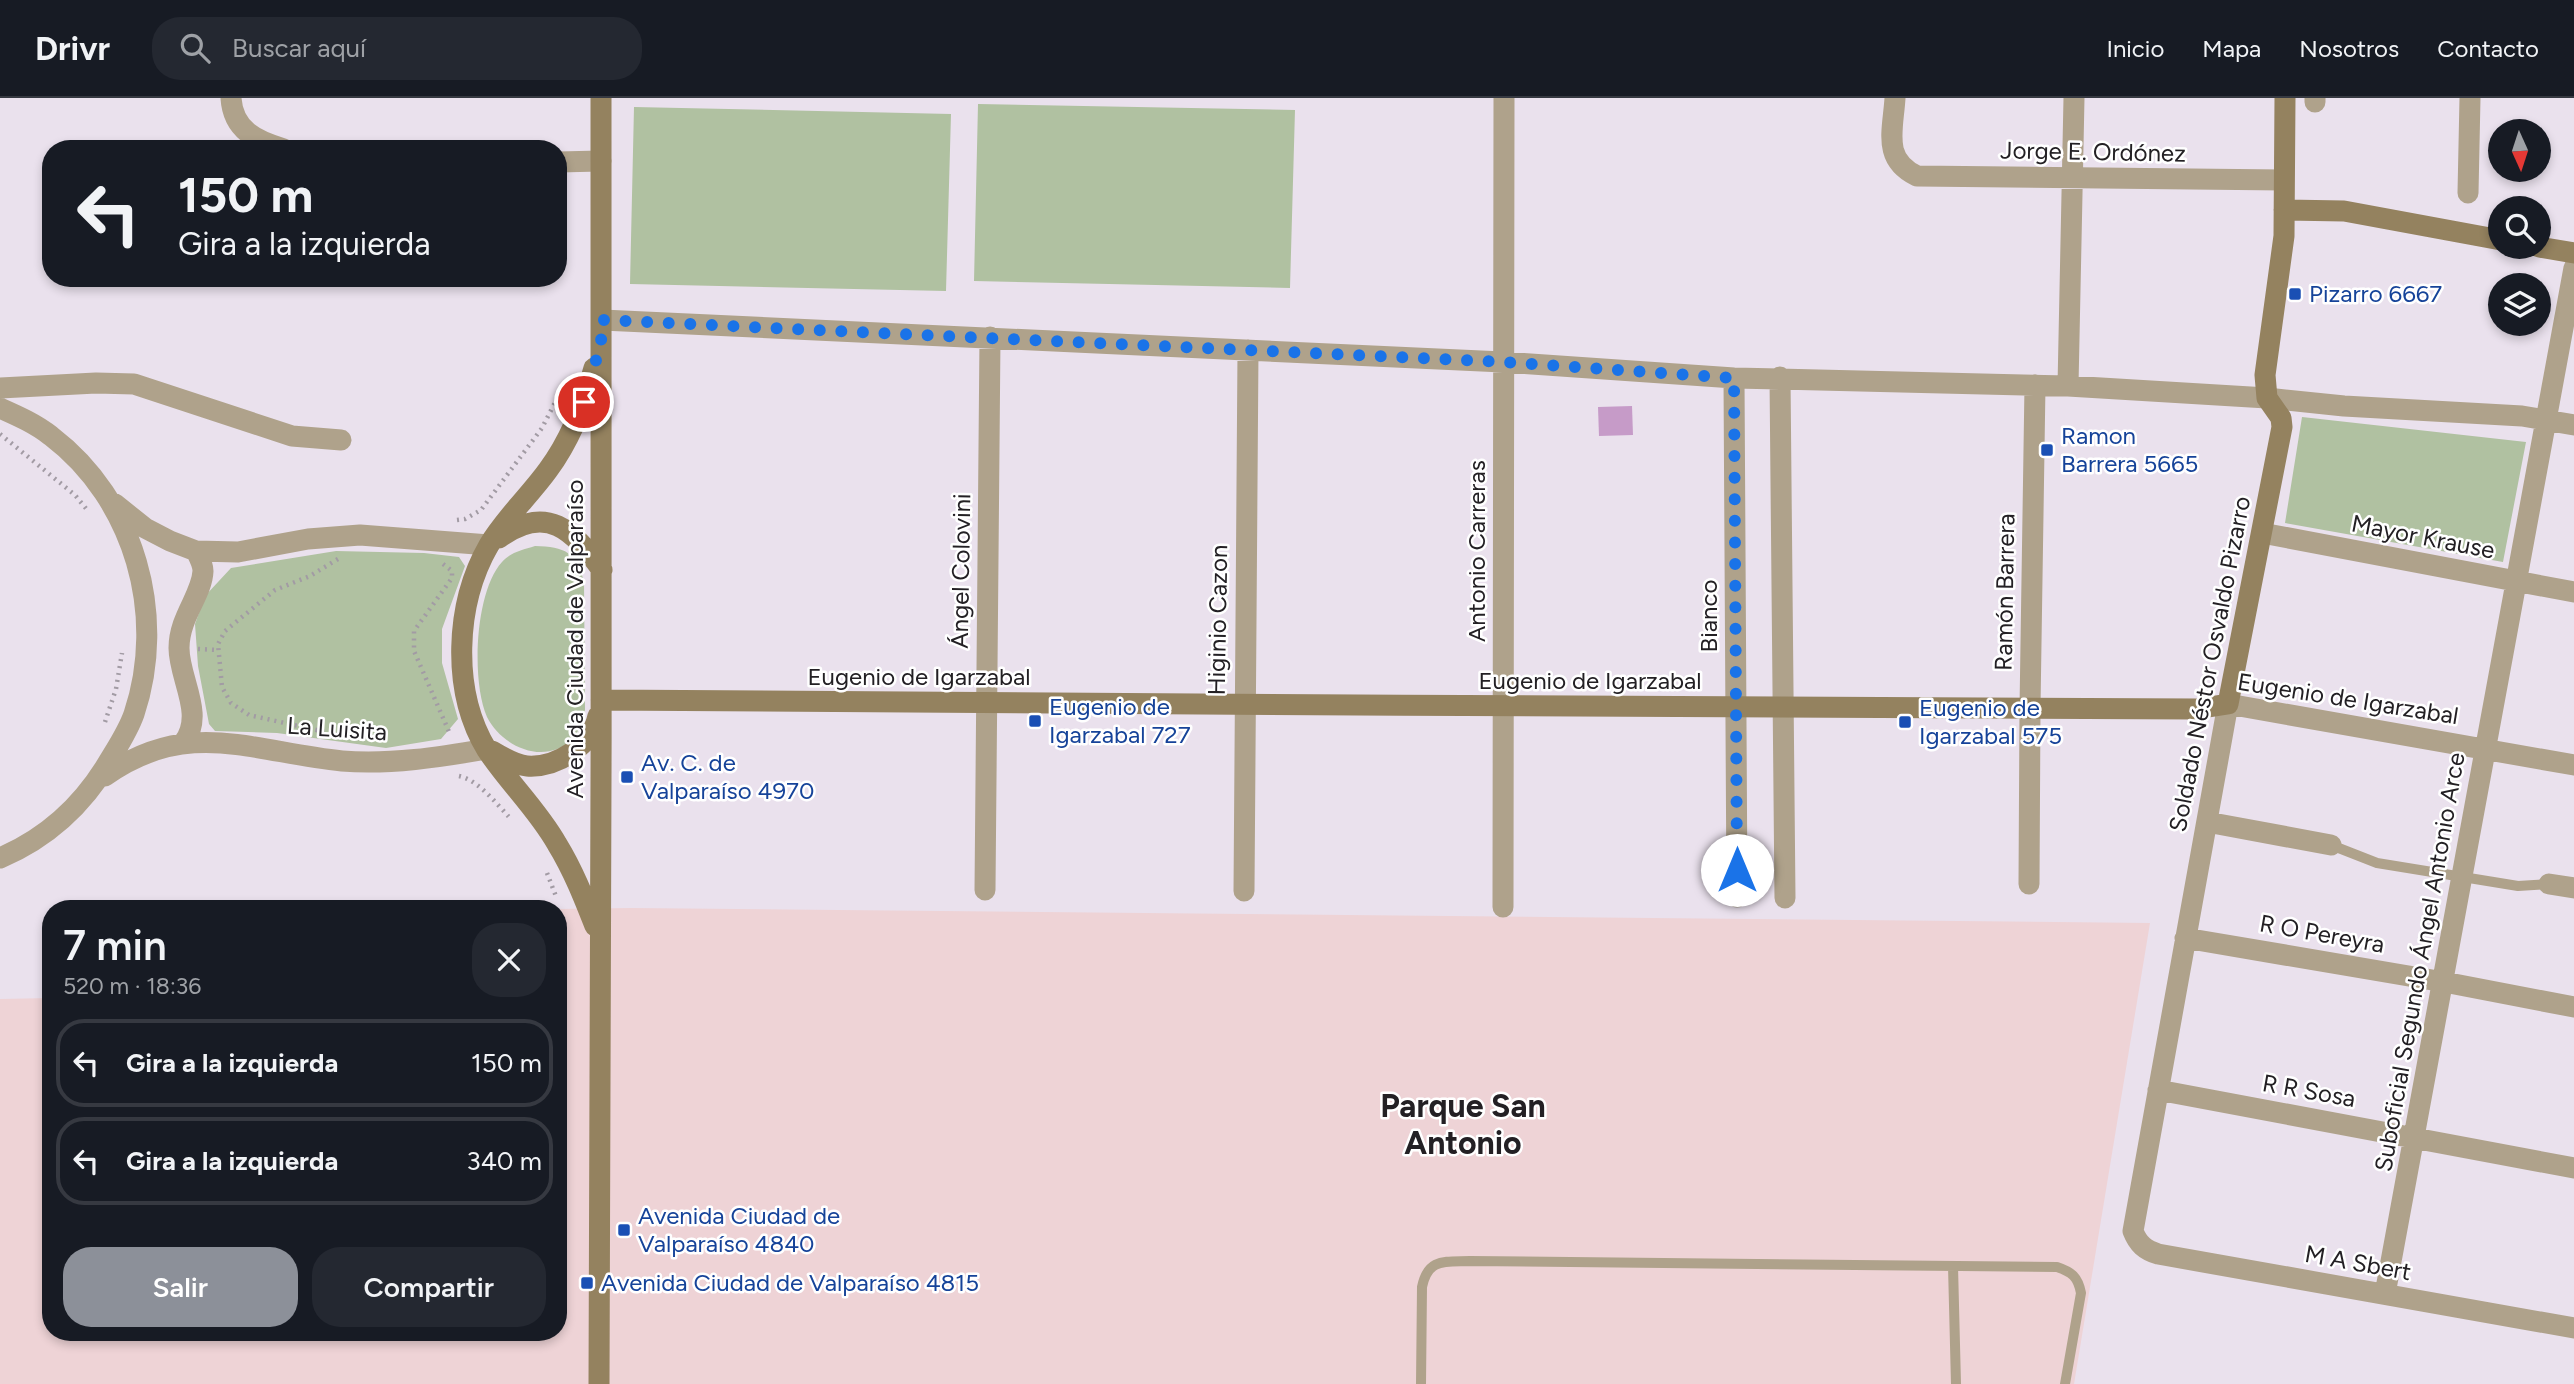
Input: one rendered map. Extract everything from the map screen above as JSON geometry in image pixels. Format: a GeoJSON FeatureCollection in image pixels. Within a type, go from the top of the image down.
{"type":"FeatureCollection","features":[{"type":"Feature","properties":{"kind":"street"},"geometry":{"type":"LineString","coordinates":[[231,98],[237,123],[248,135],[259,140]]}},
{"type":"Feature","properties":{"kind":"street","name":"Avenida Ciudad de Valparaíso"},"geometry":{"type":"LineString","coordinates":[[599,1384],[601,98]]}},
{"type":"Feature","properties":{"kind":"street","name":"Antonio Carreras"},"geometry":{"type":"LineString","coordinates":[[1503,907],[1504,98]]}},
{"type":"Feature","properties":{"kind":"street","name":"Jorge E. Ordónez"},"geometry":{"type":"LineString","coordinates":[[1895,98],[1893,152],[1897,163],[1917,176],[2283,180]]}},
{"type":"Feature","properties":{"kind":"street"},"geometry":{"type":"LineString","coordinates":[[2068,386],[2074,98]]}},
{"type":"Feature","properties":{"kind":"street","name":"Soldado Néstor Osvaldo Pizarro"},"geometry":{"type":"LineString","coordinates":[[2136,1240],[2133,1222],[2282,427],[2281,418],[2267,398],[2265,375],[2284,236],[2284,98]]}},
{"type":"Feature","properties":{"kind":"street"},"geometry":{"type":"LineString","coordinates":[[2468,193],[2470,98]]}},
{"type":"Feature","properties":{"kind":"street"},"geometry":{"type":"LineString","coordinates":[[567,162],[601,161]]}},
{"type":"Feature","properties":{"kind":"street"},"geometry":{"type":"LineString","coordinates":[[2284,211],[2344,211],[2488,238]]}},
{"type":"Feature","properties":{"kind":"street"},"geometry":{"type":"LineString","coordinates":[[2551,249],[2574,253]]}},
{"type":"Feature","properties":{"kind":"street","name":"Suboficial Segundo Ángel Antonio Arce"},"geometry":{"type":"LineString","coordinates":[[2385,1294],[2574,268]]}},
{"type":"Feature","properties":{"kind":"street"},"geometry":{"type":"LineString","coordinates":[[602,320],[1503,362],[1734,378],[1780,377],[2068,386],[2499,414],[2574,425]]}},
{"type":"Feature","properties":{"kind":"street","name":"Ángel Colovini"},"geometry":{"type":"LineString","coordinates":[[985,890],[990,337]]}},
{"type":"Feature","properties":{"kind":"street","name":"Avenida Ciudad de Valparaíso"},"geometry":{"type":"LineString","coordinates":[[599,935],[576,879],[556,841],[487,749],[477,729],[464,684],[462,649],[467,604],[489,545],[567,442],[584,402],[601,343]]}},
{"type":"Feature","properties":{"kind":"street","name":"Higinio Cazon"},"geometry":{"type":"LineString","coordinates":[[1244,891],[1248,350]]}},
{"type":"Feature","properties":{"kind":"street"},"geometry":{"type":"LineString","coordinates":[[1780,377],[1784,898]]}},
{"type":"Feature","properties":{"kind":"street","name":"Bianco"},"geometry":{"type":"LineString","coordinates":[[1734,378],[1737,897]]}},
{"type":"Feature","properties":{"kind":"street"},"geometry":{"type":"LineString","coordinates":[[0,388],[96,383],[134,384],[292,436],[341,440]]}},
{"type":"Feature","properties":{"kind":"street","name":"Ramón Barrera"},"geometry":{"type":"LineString","coordinates":[[2029,884],[2035,385]]}},
{"type":"Feature","properties":{"kind":"street","name":"La Luisita"},"geometry":{"type":"LineString","coordinates":[[0,408],[50,435],[85,468],[106,496],[122,523],[140,575],[147,610],[148,637],[146,661],[134,713],[97,781],[80,803],[55,826],[23,848],[0,858]]}},
{"type":"Feature","properties":{"kind":"street","name":"La Luisita"},"geometry":{"type":"LineString","coordinates":[[106,496],[145,528],[196,551],[238,552],[308,539],[357,535],[489,545]]}},
{"type":"Feature","properties":{"kind":"street"},"geometry":{"type":"LineString","coordinates":[[489,545],[522,524],[544,522],[563,526],[590,553],[602,570]]}},
{"type":"Feature","properties":{"kind":"street","name":"Mayor Krause"},"geometry":{"type":"LineString","coordinates":[[2262,533],[2574,592]]}},
{"type":"Feature","properties":{"kind":"street"},"geometry":{"type":"LineString","coordinates":[[140,575],[151,550],[160,543],[170,541]]}},
{"type":"Feature","properties":{"kind":"street"},"geometry":{"type":"LineString","coordinates":[[184,742],[189,735],[192,712],[179,648],[181,628],[203,572],[196,551]]}},
{"type":"Feature","properties":{"kind":"street"},"geometry":{"type":"LineString","coordinates":[[487,749],[525,766],[542,765],[557,760],[577,749],[595,728],[601,700]]}},
{"type":"Feature","properties":{"kind":"street","name":"Eugenio de Igarzabal"},"geometry":{"type":"LineString","coordinates":[[601,700],[986,705],[1244,703],[1504,707],[2196,709],[2228,704],[2574,765]]}},
{"type":"Feature","properties":{"kind":"street"},"geometry":{"type":"LineString","coordinates":[[134,713],[139,735],[148,743],[161,748]]}},
{"type":"Feature","properties":{"kind":"street","name":"La Luisita"},"geometry":{"type":"LineString","coordinates":[[97,781],[126,761],[184,742],[226,742],[336,760],[386,761],[487,749]]}},
{"type":"Feature","properties":{"kind":"street"},"geometry":{"type":"LineString","coordinates":[[2207,822],[2331,845]]}},
{"type":"Feature","properties":{"kind":"street"},"geometry":{"type":"LineString","coordinates":[[2549,884],[2574,888]]}},
{"type":"Feature","properties":{"kind":"street","name":"R O Pereyra"},"geometry":{"type":"LineString","coordinates":[[2185,938],[2574,1007]]}},
{"type":"Feature","properties":{"kind":"street","name":"R R Sosa"},"geometry":{"type":"LineString","coordinates":[[2158,1090],[2574,1168]]}},
{"type":"Feature","properties":{"kind":"street","name":"M A Sbert"},"geometry":{"type":"LineString","coordinates":[[2136,1240],[2147,1250],[2158,1254],[2574,1328]]}},
{"type":"Feature","properties":{"kind":"lane"},"geometry":{"type":"LineString","coordinates":[[2331,845],[2377,863],[2518,886],[2549,884]]}},
{"type":"Feature","properties":{"kind":"lane"},"geometry":{"type":"LineString","coordinates":[[1421,1384],[1422,1287],[1430,1266],[1444,1262],[2057,1267],[2068,1270],[2079,1280],[2081,1293],[2064,1384]]}},
{"type":"Feature","properties":{"kind":"lane"},"geometry":{"type":"LineString","coordinates":[[1953,1266],[1956,1384]]}},
{"type":"Feature","properties":{"kind":"path"},"geometry":{"type":"LineString","coordinates":[[451,520],[465,519],[481,510],[541,429],[566,381]]}},
{"type":"Feature","properties":{"kind":"path"},"geometry":{"type":"LineString","coordinates":[[0,434],[75,495],[92,516]]}},
{"type":"Feature","properties":{"kind":"path"},"geometry":{"type":"LineString","coordinates":[[357,535],[351,559],[338,559],[310,576],[275,590],[225,631],[218,644],[222,687],[231,703],[249,715],[352,738],[386,739]]}},
{"type":"Feature","properties":{"kind":"path"},"geometry":{"type":"LineString","coordinates":[[439,562],[452,571],[452,578],[414,631],[414,651],[449,732],[457,776],[467,778],[477,785],[515,824]]}},
{"type":"Feature","properties":{"kind":"path"},"geometry":{"type":"LineString","coordinates":[[103,729],[116,689],[124,644]]}},
{"type":"Feature","properties":{"kind":"path"},"geometry":{"type":"LineString","coordinates":[[436,734],[449,732]]}},
{"type":"Feature","properties":{"kind":"path"},"geometry":{"type":"LineString","coordinates":[[331,733],[336,760]]}},
{"type":"Feature","properties":{"kind":"path"},"geometry":{"type":"LineString","coordinates":[[546,872],[557,899]]}},
{"type":"Feature","properties":{"kind":"shaded area"},"geometry":{"type":"Polygon","coordinates":[[[567,909],[2150,923],[2074,1384],[0,1384],[0,999],[42,998],[42,1341],[567,1341],[567,909]]]}},
{"type":"Feature","properties":{"kind":"green space"},"geometry":{"type":"Polygon","coordinates":[[[978,104],[1295,110],[1290,288],[974,281],[978,104]]]}},
{"type":"Feature","properties":{"kind":"green space"},"geometry":{"type":"Polygon","coordinates":[[[634,107],[951,114],[946,291],[630,284],[634,107]]]}},
{"type":"Feature","properties":{"kind":"green space"},"geometry":{"type":"Polygon","coordinates":[[[2302,417],[2526,442],[2503,562],[2285,523],[2302,417]]]}},
{"type":"Feature","properties":{"kind":"green space"},"geometry":{"type":"Polygon","coordinates":[[[535,546],[568,553],[578,564],[584,582],[583,718],[572,739],[561,747],[537,752],[513,744],[494,728],[482,701],[478,660],[481,614],[493,576],[509,556],[535,546]]]}},
{"type":"Feature","properties":{"kind":"green space"},"geometry":{"type":"Polygon","coordinates":[[[336,551],[424,553],[459,557],[465,566],[442,629],[442,663],[458,719],[441,739],[386,748],[277,733],[215,731],[209,724],[198,666],[195,624],[205,596],[231,568],[336,551]]]}},
{"type":"Feature","properties":{"kind":"building"},"geometry":{"type":"Polygon","coordinates":[[[1632,406],[1633,435],[1599,436],[1598,407],[1632,406]]]}},
{"type":"Feature","properties":{"kind":"place","name":"Pizarro 6667"},"geometry":{"type":"Point","coordinates":[2295,294]}},
{"type":"Feature","properties":{"kind":"place","name":"Ramon Barrera 5665"},"geometry":{"type":"Point","coordinates":[2047,450]}},
{"type":"Feature","properties":{"kind":"place","name":"Eugenio de Igarzabal 727"},"geometry":{"type":"Point","coordinates":[1035,721]}},
{"type":"Feature","properties":{"kind":"place","name":"Eugenio de Igarzabal 575"},"geometry":{"type":"Point","coordinates":[1905,722]}},
{"type":"Feature","properties":{"kind":"place","name":"Av. C. de Valparaíso 4970"},"geometry":{"type":"Point","coordinates":[627,777]}},
{"type":"Feature","properties":{"kind":"place","name":"Avenida Ciudad de Valparaíso 4840"},"geometry":{"type":"Point","coordinates":[624,1230]}},
{"type":"Feature","properties":{"kind":"place","name":"Avenida Ciudad de Valparaíso 4815"},"geometry":{"type":"Point","coordinates":[587,1283]}},
{"type":"Feature","properties":{"kind":"district","name":"Parque San Antonio"},"geometry":{"type":"Point","coordinates":[1463,1124]}},
{"type":"Feature","properties":{"kind":"route"},"geometry":{"type":"LineString","coordinates":[[584,402],[601,343],[602,320],[1503,362],[1734,378],[1737,870]]}}]}
